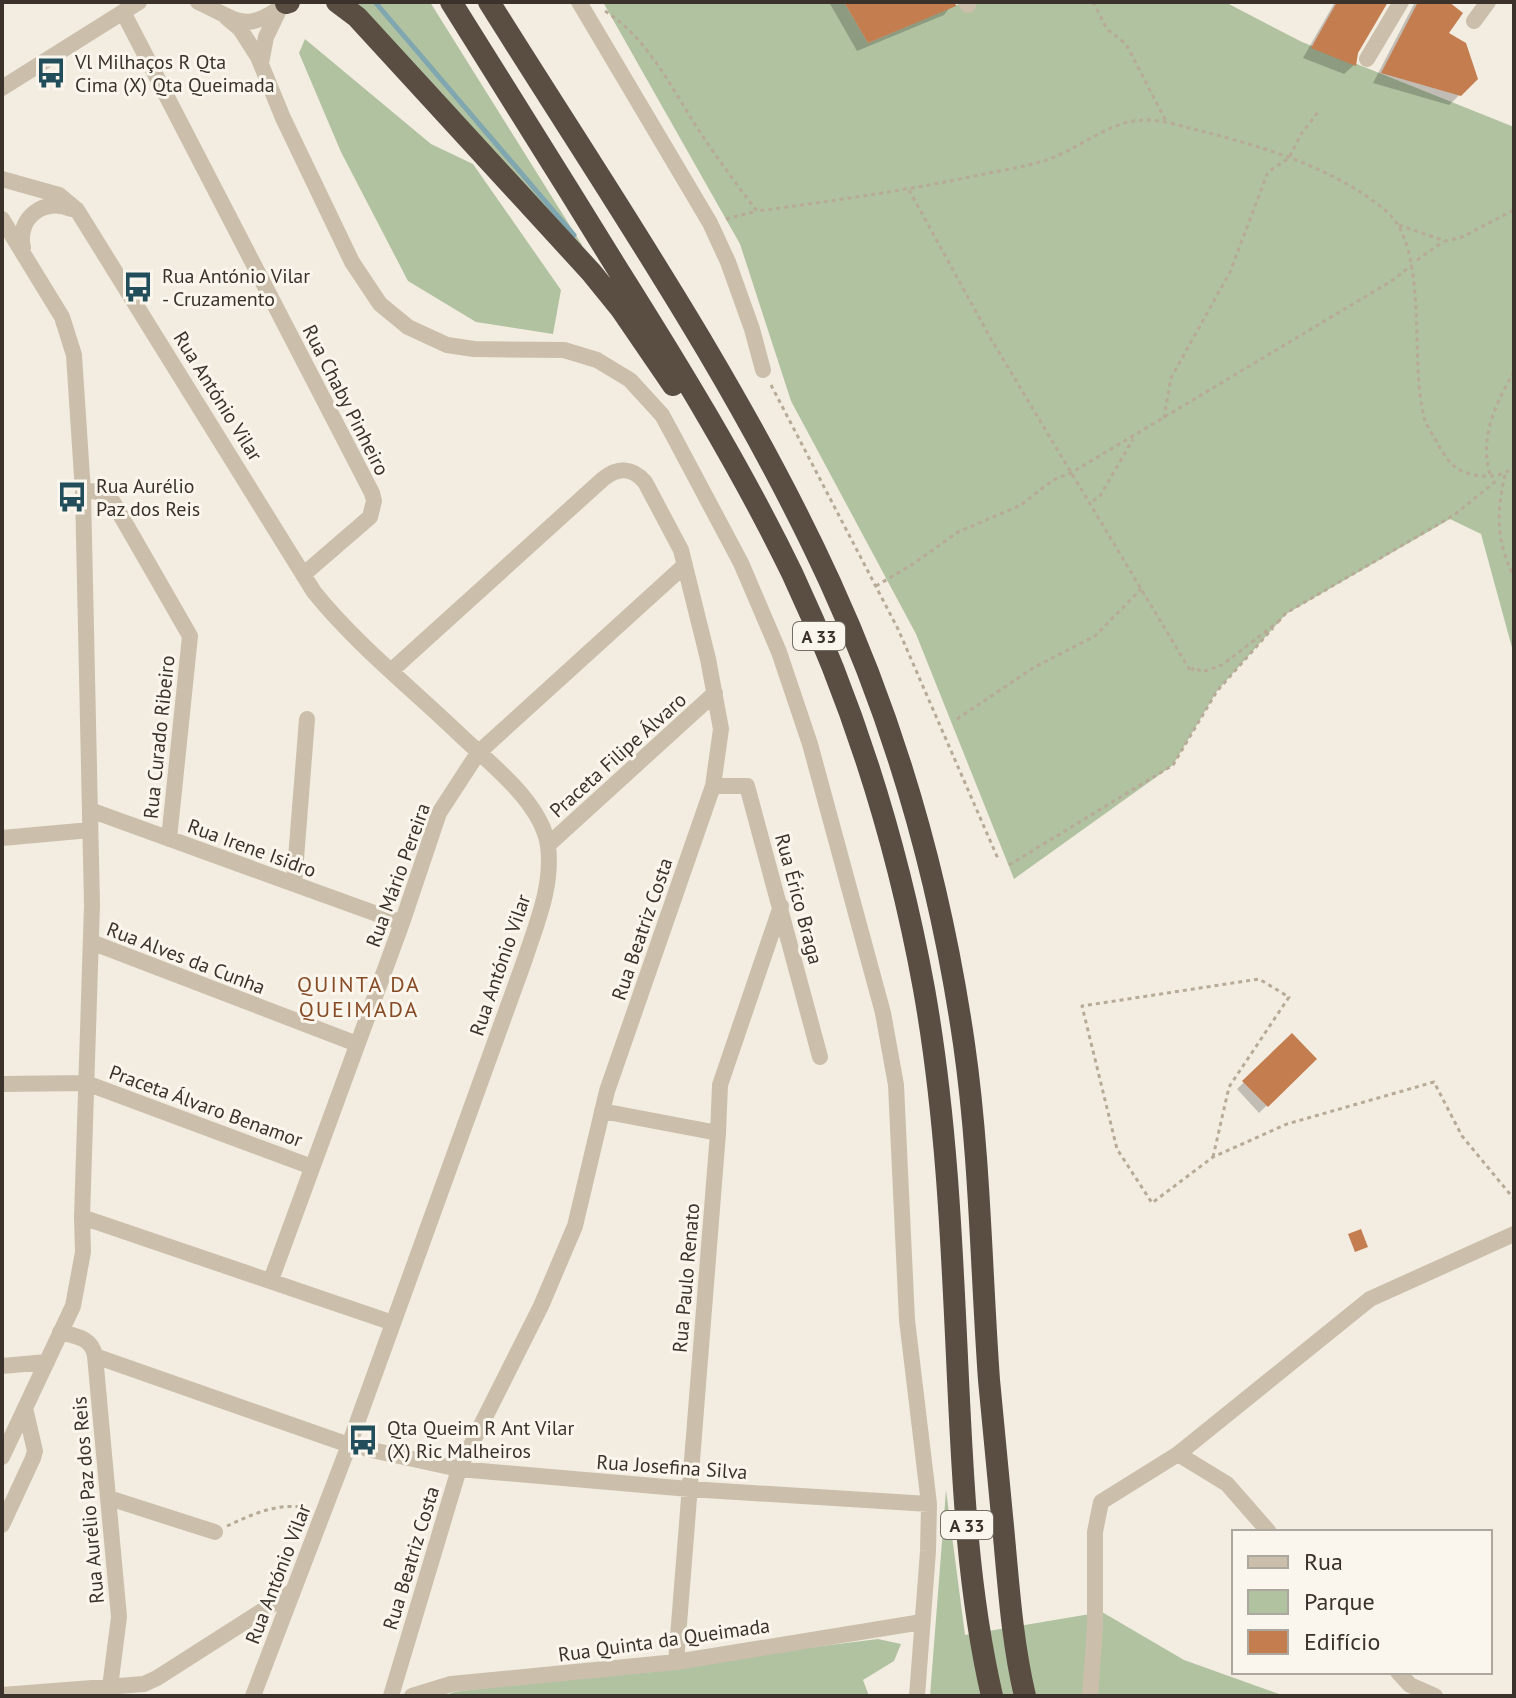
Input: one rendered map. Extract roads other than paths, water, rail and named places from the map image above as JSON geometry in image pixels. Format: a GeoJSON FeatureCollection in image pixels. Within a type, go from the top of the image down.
{"type":"FeatureCollection","features":[{"type":"Feature","properties":{"kind":"highway"},"geometry":{"type":"LineString","coordinates":[[337,2],[357,17],[591,272],[621,309],[688,408],[759,535],[821,673],[913,936]]}},
{"type":"Feature","properties":{"kind":"highway","name":"A 33"},"geometry":{"type":"LineString","coordinates":[[451,2],[731,455],[820,637],[866,761],[897,866],[913,936],[941,1112],[969,1559],[980,1643],[992,1696]]}},
{"type":"Feature","properties":{"kind":"highway","name":"A 33"},"geometry":{"type":"LineString","coordinates":[[489,2],[743,414],[826,572],[882,709],[920,829],[948,949],[965,1045],[978,1181],[989,1379],[1009,1593],[1025,1696]]}},
{"type":"Feature","properties":{"kind":"highway"},"geometry":{"type":"LineString","coordinates":[[501,2],[655,268]]}},
{"type":"Feature","properties":{"kind":"street"},"geometry":{"type":"LineString","coordinates":[[2,88],[139,2]]}},
{"type":"Feature","properties":{"kind":"street"},"geometry":{"type":"LineString","coordinates":[[198,2],[250,23],[286,4]]}},
{"type":"Feature","properties":{"kind":"street"},"geometry":{"type":"LineString","coordinates":[[579,2],[710,223],[733,275],[763,370]]}},
{"type":"Feature","properties":{"kind":"street"},"geometry":{"type":"LineString","coordinates":[[1367,59],[1401,2]]}},
{"type":"Feature","properties":{"kind":"street"},"geometry":{"type":"LineString","coordinates":[[1474,21],[1485,3]]}},
{"type":"Feature","properties":{"kind":"street"},"geometry":{"type":"LineString","coordinates":[[261,63],[266,37],[286,4]]}},
{"type":"Feature","properties":{"kind":"street"},"geometry":{"type":"LineString","coordinates":[[219,10],[246,37],[261,63],[283,118],[352,262],[380,304],[408,327],[447,345],[474,349],[564,350],[597,360],[630,380],[662,415],[741,563],[779,652],[803,719],[891,1046],[897,1097],[907,1320],[929,1504],[917,1696]]}},
{"type":"Feature","properties":{"kind":"street","name":"Rua Chaby Pinheiro"},"geometry":{"type":"LineString","coordinates":[[123,12],[372,493],[374,501],[370,517],[304,574]]}},
{"type":"Feature","properties":{"kind":"street","name":"Rua António Vilar"},"geometry":{"type":"LineString","coordinates":[[2,179],[59,195],[83,217],[326,606],[525,799],[548,845],[548,886],[544,903],[349,1445],[253,1696]]}},
{"type":"Feature","properties":{"kind":"street"},"geometry":{"type":"LineString","coordinates":[[25,255],[22,229],[40,208],[47,205],[64,206],[83,217]]}},
{"type":"Feature","properties":{"kind":"street"},"geometry":{"type":"LineString","coordinates":[[2,219],[62,317],[74,355],[83,492],[91,942],[80,1276],[73,1306],[2,1457]]}},
{"type":"Feature","properties":{"kind":"street","name":"Rua Beatriz Costa"},"geometry":{"type":"LineString","coordinates":[[391,1696],[459,1469],[541,1306],[575,1226],[602,1111],[713,786],[721,729],[681,550],[645,482],[638,474],[619,470],[603,479],[392,670]]}},
{"type":"Feature","properties":{"kind":"street","name":"Rua Curado Ribeiro"},"geometry":{"type":"LineString","coordinates":[[83,492],[96,491],[113,502],[190,636],[169,839]]}},
{"type":"Feature","properties":{"kind":"street","name":"Rua Mário Pereira"},"geometry":{"type":"LineString","coordinates":[[271,1280],[402,923],[439,813],[478,753],[685,565]]}},
{"type":"Feature","properties":{"kind":"street","name":"Praceta Filipe Álvaro"},"geometry":{"type":"LineString","coordinates":[[548,845],[715,693]]}},
{"type":"Feature","properties":{"kind":"street"},"geometry":{"type":"LineString","coordinates":[[294,884],[307,719]]}},
{"type":"Feature","properties":{"kind":"street","name":"Rua Érico Braga"},"geometry":{"type":"LineString","coordinates":[[713,786],[747,786],[820,1057]]}},
{"type":"Feature","properties":{"kind":"street","name":"Rua Irene Isidro"},"geometry":{"type":"LineString","coordinates":[[90,810],[402,923]]}},
{"type":"Feature","properties":{"kind":"street"},"geometry":{"type":"LineString","coordinates":[[2,838],[90,830]]}},
{"type":"Feature","properties":{"kind":"street","name":"Rua Paulo Renato"},"geometry":{"type":"LineString","coordinates":[[676,1662],[720,1085],[781,906]]}},
{"type":"Feature","properties":{"kind":"street","name":"Rua Alves da Cunha"},"geometry":{"type":"LineString","coordinates":[[91,942],[357,1044]]}},
{"type":"Feature","properties":{"kind":"street"},"geometry":{"type":"LineString","coordinates":[[2,1084],[86,1083]]}},
{"type":"Feature","properties":{"kind":"street","name":"Praceta Álvaro Benamor"},"geometry":{"type":"LineString","coordinates":[[86,1083],[312,1167]]}},
{"type":"Feature","properties":{"kind":"street"},"geometry":{"type":"LineString","coordinates":[[602,1111],[718,1133]]}},
{"type":"Feature","properties":{"kind":"street"},"geometry":{"type":"LineString","coordinates":[[82,1217],[393,1323]]}},
{"type":"Feature","properties":{"kind":"street"},"geometry":{"type":"LineString","coordinates":[[1090,1696],[1095,1628],[1095,1532],[1101,1502],[1178,1454],[1370,1299],[1514,1234]]}},
{"type":"Feature","properties":{"kind":"street"},"geometry":{"type":"LineString","coordinates":[[60,1332],[88,1341],[94,1348],[95,1356],[349,1445]]}},
{"type":"Feature","properties":{"kind":"street","name":"Rua Aurélio Paz dos Reis"},"geometry":{"type":"LineString","coordinates":[[95,1356],[119,1617],[108,1692]]}},
{"type":"Feature","properties":{"kind":"street"},"geometry":{"type":"LineString","coordinates":[[2,1366],[47,1362]]}},
{"type":"Feature","properties":{"kind":"street"},"geometry":{"type":"LineString","coordinates":[[2,1525],[35,1451],[25,1408]]}},
{"type":"Feature","properties":{"kind":"street","name":"Rua Josefina Silva"},"geometry":{"type":"LineString","coordinates":[[367,1449],[459,1469],[689,1489],[929,1504]]}},
{"type":"Feature","properties":{"kind":"street"},"geometry":{"type":"LineString","coordinates":[[1178,1454],[1227,1484],[1267,1530]]}},
{"type":"Feature","properties":{"kind":"street"},"geometry":{"type":"LineString","coordinates":[[109,1498],[215,1532]]}},
{"type":"Feature","properties":{"kind":"street"},"geometry":{"type":"LineString","coordinates":[[2,1695],[108,1692],[144,1684],[293,1591]]}},
{"type":"Feature","properties":{"kind":"street","name":"Rua Quinta da Queimada"},"geometry":{"type":"LineString","coordinates":[[412,1696],[451,1684],[676,1662],[922,1622]]}},
{"type":"Feature","properties":{"kind":"street"},"geometry":{"type":"LineString","coordinates":[[1400,1674],[1410,1685],[1435,1696]]}},
{"type":"Feature","properties":{"kind":"waterway"},"geometry":{"type":"LineString","coordinates":[[375,2],[574,235]]}},
{"type":"Feature","properties":{"kind":"place","name":"Vl Milhaços R Qta Cima (X) Qta Queimada"},"geometry":{"type":"Point","coordinates":[51,73]}},
{"type":"Feature","properties":{"kind":"place","name":"Rua António Vilar - Cruzamento"},"geometry":{"type":"Point","coordinates":[138,287]}},
{"type":"Feature","properties":{"kind":"place","name":"Rua Aurélio Paz dos Reis"},"geometry":{"type":"Point","coordinates":[72,497]}},
{"type":"Feature","properties":{"kind":"place","name":"Qta Queim R Ant Vilar (X) Ric Malheiros"},"geometry":{"type":"Point","coordinates":[363,1440]}},
{"type":"Feature","properties":{"kind":"district","name":"QUINTA DA QUEIMADA"},"geometry":{"type":"Point","coordinates":[359,996]}}]}
